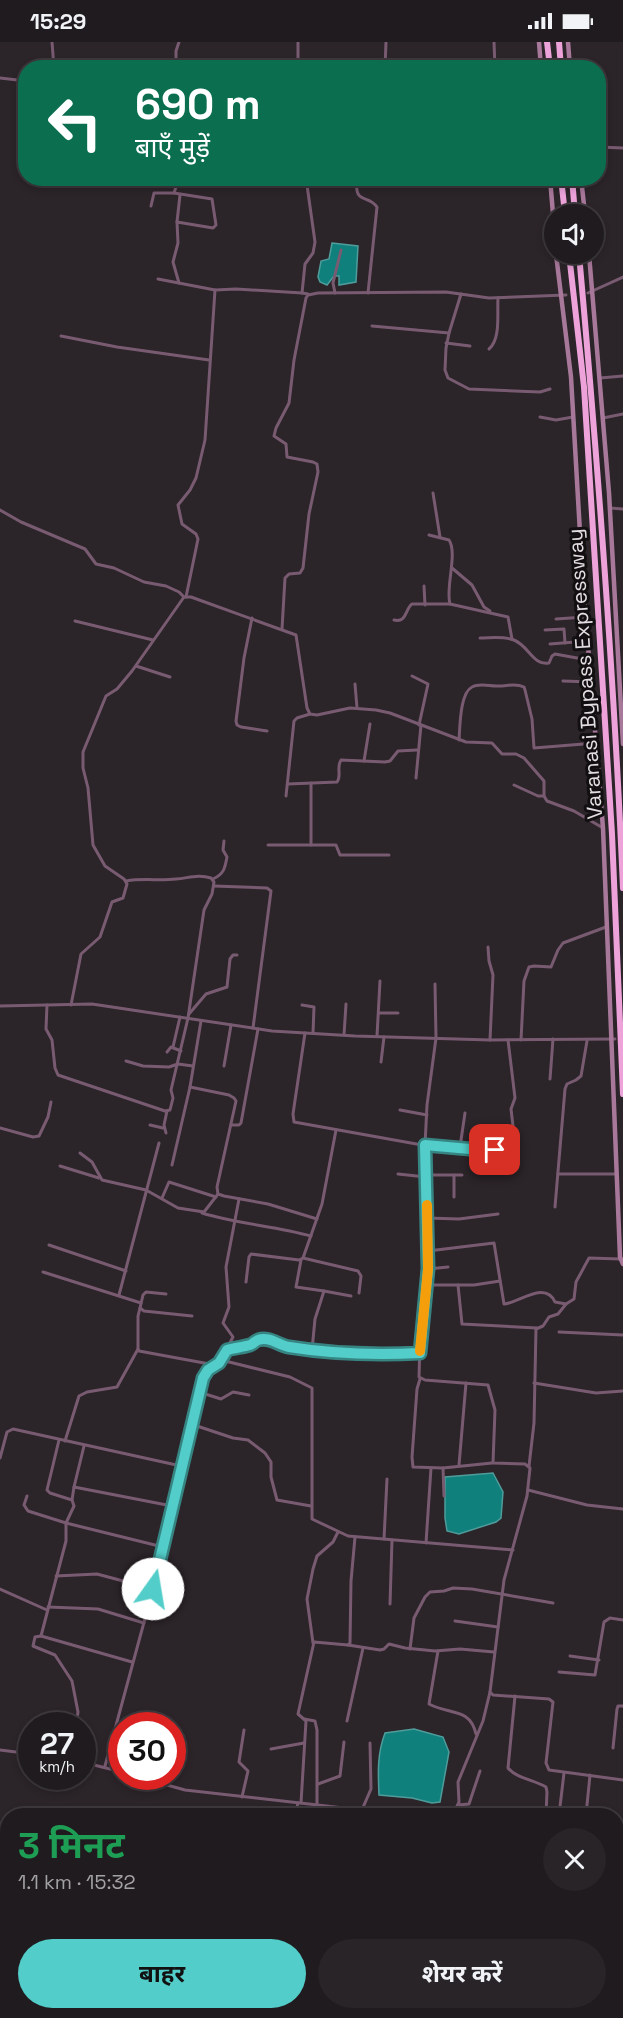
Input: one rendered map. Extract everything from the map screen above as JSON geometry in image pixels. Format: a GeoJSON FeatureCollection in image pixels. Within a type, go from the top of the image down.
{"type":"FeatureCollection","features":[{"type":"Feature","properties":{"kind":"highway"},"geometry":{"type":"LineString","coordinates":[[548,42],[549,60]]}},
{"type":"Feature","properties":{"kind":"highway"},"geometry":{"type":"LineString","coordinates":[[559,42],[560,60]]}},
{"type":"Feature","properties":{"kind":"highway"},"geometry":{"type":"LineString","coordinates":[[562,186],[564,204]]}},
{"type":"Feature","properties":{"kind":"highway"},"geometry":{"type":"LineString","coordinates":[[573,186],[574,204]]}},
{"type":"Feature","properties":{"kind":"highway","name":"Varanasi Bypass Expressway"},"geometry":{"type":"LineString","coordinates":[[570,264],[584,399],[612,834],[623,1094]]}},
{"type":"Feature","properties":{"kind":"highway","name":"Varanasi Bypass Expressway"},"geometry":{"type":"LineString","coordinates":[[580,264],[609,633],[623,888]]}},
{"type":"Feature","properties":{"kind":"street"},"geometry":{"type":"LineString","coordinates":[[52,42],[53,60]]}},
{"type":"Feature","properties":{"kind":"street"},"geometry":{"type":"LineString","coordinates":[[176,60],[179,42]]}},
{"type":"Feature","properties":{"kind":"street"},"geometry":{"type":"LineString","coordinates":[[298,42],[298,60]]}},
{"type":"Feature","properties":{"kind":"street"},"geometry":{"type":"LineString","coordinates":[[385,60],[386,42]]}},
{"type":"Feature","properties":{"kind":"street"},"geometry":{"type":"LineString","coordinates":[[494,42],[495,60]]}},
{"type":"Feature","properties":{"kind":"street"},"geometry":{"type":"LineString","coordinates":[[539,42],[540,60]]}},
{"type":"Feature","properties":{"kind":"street"},"geometry":{"type":"LineString","coordinates":[[568,42],[569,60]]}},
{"type":"Feature","properties":{"kind":"street"},"geometry":{"type":"LineString","coordinates":[[0,78],[18,80]]}},
{"type":"Feature","properties":{"kind":"street"},"geometry":{"type":"LineString","coordinates":[[606,147],[623,148]]}},
{"type":"Feature","properties":{"kind":"street"},"geometry":{"type":"LineString","coordinates":[[174,193],[176,186]]}},
{"type":"Feature","properties":{"kind":"street"},"geometry":{"type":"LineString","coordinates":[[302,292],[305,264],[313,253],[315,242],[307,186]]}},
{"type":"Feature","properties":{"kind":"street"},"geometry":{"type":"LineString","coordinates":[[357,186],[360,198],[377,207],[368,293]]}},
{"type":"Feature","properties":{"kind":"street"},"geometry":{"type":"LineString","coordinates":[[551,186],[552,204]]}},
{"type":"Feature","properties":{"kind":"street"},"geometry":{"type":"LineString","coordinates":[[582,186],[584,204]]}},
{"type":"Feature","properties":{"kind":"street"},"geometry":{"type":"LineString","coordinates":[[151,206],[155,193],[174,193],[213,200],[216,227],[177,222]]}},
{"type":"Feature","properties":{"kind":"street"},"geometry":{"type":"LineString","coordinates":[[179,283],[173,262],[178,243],[177,222],[180,195]]}},
{"type":"Feature","properties":{"kind":"street"},"geometry":{"type":"LineString","coordinates":[[334,293],[333,283],[340,250]]}},
{"type":"Feature","properties":{"kind":"street"},"geometry":{"type":"LineString","coordinates":[[458,1285],[462,1324],[537,1328],[543,1326],[549,1317],[563,1310],[566,1304],[574,1299],[576,1282],[589,1258],[622,1262],[616,1174],[613,1040],[603,828],[585,617],[571,377],[558,264]]}},
{"type":"Feature","properties":{"kind":"street"},"geometry":{"type":"LineString","coordinates":[[589,264],[603,418],[623,744]]}},
{"type":"Feature","properties":{"kind":"street"},"geometry":{"type":"LineString","coordinates":[[590,292],[623,277]]}},
{"type":"Feature","properties":{"kind":"street"},"geometry":{"type":"LineString","coordinates":[[158,279],[214,290],[302,292],[308,295],[446,292],[498,298],[563,295]]}},
{"type":"Feature","properties":{"kind":"street"},"geometry":{"type":"LineString","coordinates":[[214,290],[201,460],[194,483],[178,505],[182,525],[196,534],[198,539],[185,597],[136,666],[120,686],[106,696],[85,746],[82,763],[88,788],[92,838],[96,851],[110,870],[126,881],[197,876],[213,879],[224,871],[227,857],[223,850],[224,841]]}},
{"type":"Feature","properties":{"kind":"street"},"geometry":{"type":"LineString","coordinates":[[461,294],[446,343],[446,376],[466,388],[540,392],[550,389]]}},
{"type":"Feature","properties":{"kind":"street"},"geometry":{"type":"LineString","coordinates":[[282,629],[285,578],[289,574],[300,573],[303,568],[309,514],[318,467],[313,462],[287,458],[286,444],[274,436],[290,403],[294,360],[308,295]]}},
{"type":"Feature","properties":{"kind":"street"},"geometry":{"type":"LineString","coordinates":[[489,349],[496,341],[498,298]]}},
{"type":"Feature","properties":{"kind":"street"},"geometry":{"type":"LineString","coordinates":[[372,326],[449,333]]}},
{"type":"Feature","properties":{"kind":"street"},"geometry":{"type":"LineString","coordinates":[[61,336],[117,347],[209,360]]}},
{"type":"Feature","properties":{"kind":"street"},"geometry":{"type":"LineString","coordinates":[[446,343],[470,346]]}},
{"type":"Feature","properties":{"kind":"street"},"geometry":{"type":"LineString","coordinates":[[600,378],[623,376]]}},
{"type":"Feature","properties":{"kind":"street"},"geometry":{"type":"LineString","coordinates":[[603,418],[623,414]]}},
{"type":"Feature","properties":{"kind":"street"},"geometry":{"type":"LineString","coordinates":[[540,417],[556,420],[573,417]]}},
{"type":"Feature","properties":{"kind":"street"},"geometry":{"type":"LineString","coordinates":[[434,493],[440,537]]}},
{"type":"Feature","properties":{"kind":"street"},"geometry":{"type":"LineString","coordinates":[[609,508],[623,509]]}},
{"type":"Feature","properties":{"kind":"street"},"geometry":{"type":"LineString","coordinates":[[0,510],[21,522],[85,549],[96,564],[114,568],[144,582],[159,584],[179,592],[185,597],[292,633],[298,639],[307,708],[310,714]]}},
{"type":"Feature","properties":{"kind":"street"},"geometry":{"type":"LineString","coordinates":[[429,535],[451,542],[452,568],[448,599],[450,604]]}},
{"type":"Feature","properties":{"kind":"street"},"geometry":{"type":"LineString","coordinates":[[452,568],[473,587],[485,609],[508,617],[512,639]]}},
{"type":"Feature","properties":{"kind":"street"},"geometry":{"type":"LineString","coordinates":[[424,586],[425,605]]}},
{"type":"Feature","properties":{"kind":"street"},"geometry":{"type":"LineString","coordinates":[[394,620],[403,619],[411,604],[450,604],[479,612],[494,613]]}},
{"type":"Feature","properties":{"kind":"street"},"geometry":{"type":"LineString","coordinates":[[556,619],[585,617]]}},
{"type":"Feature","properties":{"kind":"street"},"geometry":{"type":"LineString","coordinates":[[252,618],[244,658],[237,725],[267,731]]}},
{"type":"Feature","properties":{"kind":"street"},"geometry":{"type":"LineString","coordinates":[[75,621],[153,640]]}},
{"type":"Feature","properties":{"kind":"street"},"geometry":{"type":"LineString","coordinates":[[545,630],[563,628],[565,642]]}},
{"type":"Feature","properties":{"kind":"street"},"geometry":{"type":"LineString","coordinates":[[480,638],[512,639],[525,646],[540,663],[549,663],[555,654],[589,660]]}},
{"type":"Feature","properties":{"kind":"street"},"geometry":{"type":"LineString","coordinates":[[550,644],[588,641]]}},
{"type":"Feature","properties":{"kind":"street"},"geometry":{"type":"LineString","coordinates":[[136,666],[170,677]]}},
{"type":"Feature","properties":{"kind":"street"},"geometry":{"type":"LineString","coordinates":[[412,676],[428,684],[420,725],[416,777]]}},
{"type":"Feature","properties":{"kind":"street"},"geometry":{"type":"LineString","coordinates":[[563,681],[591,682]]}},
{"type":"Feature","properties":{"kind":"street"},"geometry":{"type":"LineString","coordinates":[[355,684],[357,708]]}},
{"type":"Feature","properties":{"kind":"street"},"geometry":{"type":"LineString","coordinates":[[459,740],[464,698],[467,691],[476,685],[500,687],[516,684],[524,687],[525,690],[532,719],[534,748],[596,743]]}},
{"type":"Feature","properties":{"kind":"street"},"geometry":{"type":"LineString","coordinates":[[286,796],[294,721],[310,714],[317,715],[357,708],[390,713],[459,740],[472,743],[492,743],[502,754],[520,755],[541,777],[547,801],[574,811],[603,828]]}},
{"type":"Feature","properties":{"kind":"street"},"geometry":{"type":"LineString","coordinates":[[364,761],[370,724]]}},
{"type":"Feature","properties":{"kind":"street"},"geometry":{"type":"LineString","coordinates":[[288,784],[337,782],[341,760],[388,762],[398,751],[417,750]]}},
{"type":"Feature","properties":{"kind":"street"},"geometry":{"type":"LineString","coordinates":[[311,845],[312,783]]}},
{"type":"Feature","properties":{"kind":"street"},"geometry":{"type":"LineString","coordinates":[[514,785],[538,796],[544,796]]}},
{"type":"Feature","properties":{"kind":"street"},"geometry":{"type":"LineString","coordinates":[[268,845],[336,845],[340,855],[389,855]]}},
{"type":"Feature","properties":{"kind":"street"},"geometry":{"type":"LineString","coordinates":[[150,1125],[165,1130],[167,1111],[170,1110],[173,1100],[171,1090],[189,1016],[204,910],[211,898],[213,879]]}},
{"type":"Feature","properties":{"kind":"street"},"geometry":{"type":"LineString","coordinates":[[72,1005],[81,954],[100,937],[110,905],[125,896],[126,881]]}},
{"type":"Feature","properties":{"kind":"street"},"geometry":{"type":"LineString","coordinates":[[214,886],[267,888],[272,891],[242,1122],[239,1125],[231,1125]]}},
{"type":"Feature","properties":{"kind":"street"},"geometry":{"type":"LineString","coordinates":[[521,1040],[524,981],[529,967],[551,967],[563,943],[606,927]]}},
{"type":"Feature","properties":{"kind":"street"},"geometry":{"type":"LineString","coordinates":[[488,947],[493,975],[490,1040]]}},
{"type":"Feature","properties":{"kind":"street"},"geometry":{"type":"LineString","coordinates":[[189,1016],[206,994],[226,987],[230,959],[233,955],[237,955]]}},
{"type":"Feature","properties":{"kind":"street"},"geometry":{"type":"LineString","coordinates":[[377,1036],[380,981]]}},
{"type":"Feature","properties":{"kind":"street"},"geometry":{"type":"LineString","coordinates":[[435,984],[436,1038],[425,1145],[428,1269],[412,1466],[414,1468],[443,1468],[493,1463],[529,1466]]}},
{"type":"Feature","properties":{"kind":"street"},"geometry":{"type":"LineString","coordinates":[[0,1006],[92,1004],[180,1017],[189,1016],[231,1025],[305,1033],[490,1040],[613,1040]]}},
{"type":"Feature","properties":{"kind":"street"},"geometry":{"type":"LineString","coordinates":[[344,1035],[346,1004]]}},
{"type":"Feature","properties":{"kind":"street"},"geometry":{"type":"LineString","coordinates":[[47,1005],[46,1029],[52,1040],[58,1075],[167,1111]]}},
{"type":"Feature","properties":{"kind":"street"},"geometry":{"type":"LineString","coordinates":[[302,1005],[314,1007],[313,1033]]}},
{"type":"Feature","properties":{"kind":"street"},"geometry":{"type":"LineString","coordinates":[[378,1013],[398,1013]]}},
{"type":"Feature","properties":{"kind":"street"},"geometry":{"type":"LineString","coordinates":[[173,1047],[180,1017]]}},
{"type":"Feature","properties":{"kind":"street"},"geometry":{"type":"LineString","coordinates":[[172,1166],[202,1020]]}},
{"type":"Feature","properties":{"kind":"street"},"geometry":{"type":"LineString","coordinates":[[224,1065],[231,1025]]}},
{"type":"Feature","properties":{"kind":"street"},"geometry":{"type":"LineString","coordinates":[[305,1033],[292,1119],[297,1123],[425,1145],[483,1150],[498,1149],[504,1145],[513,1126],[511,1109],[514,1098],[508,1040]]}},
{"type":"Feature","properties":{"kind":"street"},"geometry":{"type":"LineString","coordinates":[[381,1062],[384,1037]]}},
{"type":"Feature","properties":{"kind":"street"},"geometry":{"type":"LineString","coordinates":[[550,1079],[553,1039]]}},
{"type":"Feature","properties":{"kind":"street"},"geometry":{"type":"LineString","coordinates":[[555,1207],[565,1089],[567,1084],[581,1076],[587,1041]]}},
{"type":"Feature","properties":{"kind":"street"},"geometry":{"type":"LineString","coordinates":[[173,1047],[181,1051]]}},
{"type":"Feature","properties":{"kind":"street"},"geometry":{"type":"LineString","coordinates":[[166,1052],[173,1047]]}},
{"type":"Feature","properties":{"kind":"street"},"geometry":{"type":"LineString","coordinates":[[126,1061],[143,1066],[165,1067],[178,1064],[193,1066]]}},
{"type":"Feature","properties":{"kind":"street"},"geometry":{"type":"LineString","coordinates":[[190,1087],[234,1098],[236,1105],[217,1195],[201,1213]]}},
{"type":"Feature","properties":{"kind":"street"},"geometry":{"type":"LineString","coordinates":[[0,1128],[33,1137],[39,1136],[48,1117],[51,1102]]}},
{"type":"Feature","properties":{"kind":"street"},"geometry":{"type":"LineString","coordinates":[[400,1110],[427,1114]]}},
{"type":"Feature","properties":{"kind":"street"},"geometry":{"type":"LineString","coordinates":[[460,1148],[465,1113]]}},
{"type":"Feature","properties":{"kind":"street"},"geometry":{"type":"LineString","coordinates":[[336,1130],[326,1189],[302,1259],[296,1287],[351,1296]]}},
{"type":"Feature","properties":{"kind":"street"},"geometry":{"type":"LineString","coordinates":[[119,1296],[159,1143]]}},
{"type":"Feature","properties":{"kind":"street"},"geometry":{"type":"LineString","coordinates":[[81,1154],[92,1162],[99,1178]]}},
{"type":"Feature","properties":{"kind":"street"},"geometry":{"type":"LineString","coordinates":[[60,1166],[105,1182],[147,1190],[178,1208],[235,1221],[280,1227],[311,1236]]}},
{"type":"Feature","properties":{"kind":"street"},"geometry":{"type":"LineString","coordinates":[[398,1174],[462,1175]]}},
{"type":"Feature","properties":{"kind":"street"},"geometry":{"type":"LineString","coordinates":[[558,1174],[616,1174]]}},
{"type":"Feature","properties":{"kind":"street"},"geometry":{"type":"LineString","coordinates":[[454,1175],[454,1197]]}},
{"type":"Feature","properties":{"kind":"street"},"geometry":{"type":"LineString","coordinates":[[162,1198],[169,1182],[217,1195],[268,1204],[317,1219]]}},
{"type":"Feature","properties":{"kind":"street"},"geometry":{"type":"LineString","coordinates":[[105,1766],[153,1589],[199,1392],[205,1374],[221,1360],[233,1337],[223,1323],[229,1307],[226,1267],[239,1199]]}},
{"type":"Feature","properties":{"kind":"street"},"geometry":{"type":"LineString","coordinates":[[427,1218],[459,1219],[498,1214]]}},
{"type":"Feature","properties":{"kind":"street"},"geometry":{"type":"LineString","coordinates":[[428,1251],[494,1243],[504,1304],[510,1304],[528,1294],[546,1293],[551,1295],[555,1302],[566,1304]]}},
{"type":"Feature","properties":{"kind":"street"},"geometry":{"type":"LineString","coordinates":[[49,1245],[126,1271]]}},
{"type":"Feature","properties":{"kind":"street"},"geometry":{"type":"LineString","coordinates":[[246,1282],[251,1254],[302,1259],[358,1271],[361,1276],[359,1293]]}},
{"type":"Feature","properties":{"kind":"street"},"geometry":{"type":"LineString","coordinates":[[428,1269],[448,1267]]}},
{"type":"Feature","properties":{"kind":"street"},"geometry":{"type":"LineString","coordinates":[[43,1272],[141,1303]]}},
{"type":"Feature","properties":{"kind":"street"},"geometry":{"type":"LineString","coordinates":[[426,1285],[474,1285],[500,1281]]}},
{"type":"Feature","properties":{"kind":"street"},"geometry":{"type":"LineString","coordinates":[[312,1350],[315,1319],[324,1291]]}},
{"type":"Feature","properties":{"kind":"street"},"geometry":{"type":"LineString","coordinates":[[65,1441],[79,1396],[87,1392],[117,1387],[138,1349],[138,1316],[143,1295],[146,1292],[166,1294]]}},
{"type":"Feature","properties":{"kind":"street"},"geometry":{"type":"LineString","coordinates":[[140,1308],[144,1311],[192,1316]]}},
{"type":"Feature","properties":{"kind":"street"},"geometry":{"type":"LineString","coordinates":[[456,1808],[459,1800],[458,1782],[483,1721],[490,1692],[502,1593],[528,1490],[534,1423],[537,1328]]}},
{"type":"Feature","properties":{"kind":"street"},"geometry":{"type":"LineString","coordinates":[[559,1332],[623,1335]]}},
{"type":"Feature","properties":{"kind":"street"},"geometry":{"type":"LineString","coordinates":[[227,1350],[250,1345],[260,1339],[274,1340],[284,1346],[312,1350],[380,1354],[420,1353]]}},
{"type":"Feature","properties":{"kind":"street"},"geometry":{"type":"LineString","coordinates":[[138,1349],[146,1354],[216,1365]]}},
{"type":"Feature","properties":{"kind":"street"},"geometry":{"type":"LineString","coordinates":[[221,1360],[290,1377],[312,1388],[312,1519],[338,1532],[355,1537],[513,1550]]}},
{"type":"Feature","properties":{"kind":"street"},"geometry":{"type":"LineString","coordinates":[[420,1379],[486,1383],[492,1396],[495,1419],[493,1463]]}},
{"type":"Feature","properties":{"kind":"street"},"geometry":{"type":"LineString","coordinates":[[459,1466],[466,1383]]}},
{"type":"Feature","properties":{"kind":"street"},"geometry":{"type":"LineString","coordinates":[[534,1383],[596,1393],[623,1391]]}},
{"type":"Feature","properties":{"kind":"street"},"geometry":{"type":"LineString","coordinates":[[199,1392],[221,1399],[230,1392],[249,1395]]}},
{"type":"Feature","properties":{"kind":"street"},"geometry":{"type":"LineString","coordinates":[[191,1424],[251,1442],[269,1458],[277,1500],[311,1506]]}},
{"type":"Feature","properties":{"kind":"street"},"geometry":{"type":"LineString","coordinates":[[0,1458],[7,1432],[10,1429],[182,1466]]}},
{"type":"Feature","properties":{"kind":"street"},"geometry":{"type":"LineString","coordinates":[[60,1440],[46,1490],[72,1500]]}},
{"type":"Feature","properties":{"kind":"street"},"geometry":{"type":"LineString","coordinates":[[41,1636],[66,1541],[66,1523],[74,1506],[72,1500],[74,1487],[84,1446]]}},
{"type":"Feature","properties":{"kind":"street"},"geometry":{"type":"LineString","coordinates":[[426,1543],[431,1468]]}},
{"type":"Feature","properties":{"kind":"street"},"geometry":{"type":"LineString","coordinates":[[443,1468],[444,1496]]}},
{"type":"Feature","properties":{"kind":"street"},"geometry":{"type":"LineString","coordinates":[[384,1539],[387,1479]]}},
{"type":"Feature","properties":{"kind":"street"},"geometry":{"type":"LineString","coordinates":[[74,1487],[172,1506]]}},
{"type":"Feature","properties":{"kind":"street"},"geometry":{"type":"LineString","coordinates":[[528,1490],[587,1504],[623,1509]]}},
{"type":"Feature","properties":{"kind":"street"},"geometry":{"type":"LineString","coordinates":[[27,1496],[24,1505],[28,1511],[66,1523],[163,1547]]}},
{"type":"Feature","properties":{"kind":"street"},"geometry":{"type":"LineString","coordinates":[[317,1804],[317,1730],[315,1721],[304,1719],[298,1714],[313,1643],[307,1599],[313,1569],[317,1556],[333,1542],[338,1532]]}},
{"type":"Feature","properties":{"kind":"street"},"geometry":{"type":"LineString","coordinates":[[348,1645],[351,1641],[351,1581],[355,1537]]}},
{"type":"Feature","properties":{"kind":"street"},"geometry":{"type":"LineString","coordinates":[[390,1604],[392,1540]]}},
{"type":"Feature","properties":{"kind":"street"},"geometry":{"type":"LineString","coordinates":[[56,1576],[97,1574],[153,1589]]}},
{"type":"Feature","properties":{"kind":"street"},"geometry":{"type":"LineString","coordinates":[[410,1648],[414,1618],[427,1593],[457,1588],[502,1593],[553,1603]]}},
{"type":"Feature","properties":{"kind":"street"},"geometry":{"type":"LineString","coordinates":[[0,1589],[47,1609],[98,1609],[144,1623]]}},
{"type":"Feature","properties":{"kind":"street"},"geometry":{"type":"LineString","coordinates":[[559,1672],[594,1676],[597,1673],[604,1622],[610,1618],[623,1620]]}},
{"type":"Feature","properties":{"kind":"street"},"geometry":{"type":"LineString","coordinates":[[454,1621],[498,1627]]}},
{"type":"Feature","properties":{"kind":"street"},"geometry":{"type":"LineString","coordinates":[[78,1712],[73,1683],[55,1655],[33,1646],[35,1636],[133,1662]]}},
{"type":"Feature","properties":{"kind":"street"},"geometry":{"type":"LineString","coordinates":[[313,1643],[318,1641],[384,1649],[390,1644],[438,1651],[460,1649],[494,1652]]}},
{"type":"Feature","properties":{"kind":"street"},"geometry":{"type":"LineString","coordinates":[[347,1722],[363,1648]]}},
{"type":"Feature","properties":{"kind":"street"},"geometry":{"type":"LineString","coordinates":[[438,1651],[429,1704],[470,1718],[476,1734]]}},
{"type":"Feature","properties":{"kind":"street"},"geometry":{"type":"LineString","coordinates":[[570,1656],[599,1660]]}},
{"type":"Feature","properties":{"kind":"street"},"geometry":{"type":"LineString","coordinates":[[490,1692],[493,1695],[549,1699],[553,1702],[546,1767],[549,1770],[623,1780]]}},
{"type":"Feature","properties":{"kind":"street"},"geometry":{"type":"LineString","coordinates":[[515,1696],[508,1768],[512,1773],[529,1778],[546,1787],[548,1792],[547,1808]]}},
{"type":"Feature","properties":{"kind":"street"},"geometry":{"type":"LineString","coordinates":[[613,1748],[617,1709],[618,1706],[623,1706]]}},
{"type":"Feature","properties":{"kind":"street"},"geometry":{"type":"LineString","coordinates":[[298,1808],[306,1723],[304,1719]]}},
{"type":"Feature","properties":{"kind":"street"},"geometry":{"type":"LineString","coordinates":[[242,1797],[248,1771],[239,1762],[244,1730]]}},
{"type":"Feature","properties":{"kind":"street"},"geometry":{"type":"LineString","coordinates":[[318,1784],[340,1776],[344,1742]]}},
{"type":"Feature","properties":{"kind":"street"},"geometry":{"type":"LineString","coordinates":[[271,1749],[304,1743]]}},
{"type":"Feature","properties":{"kind":"street"},"geometry":{"type":"LineString","coordinates":[[365,1808],[371,1790],[370,1743]]}},
{"type":"Feature","properties":{"kind":"street"},"geometry":{"type":"LineString","coordinates":[[0,1750],[18,1752]]}},
{"type":"Feature","properties":{"kind":"street"},"geometry":{"type":"LineString","coordinates":[[96,1764],[108,1767]]}},
{"type":"Feature","properties":{"kind":"street"},"geometry":{"type":"LineString","coordinates":[[458,1805],[469,1804],[480,1771]]}},
{"type":"Feature","properties":{"kind":"street"},"geometry":{"type":"LineString","coordinates":[[559,1808],[564,1773]]}},
{"type":"Feature","properties":{"kind":"street"},"geometry":{"type":"LineString","coordinates":[[587,1808],[590,1775]]}},
{"type":"Feature","properties":{"kind":"street"},"geometry":{"type":"LineString","coordinates":[[185,1790],[337,1808]]}},
{"type":"Feature","properties":{"kind":"water"},"geometry":{"type":"Polygon","coordinates":[[[332,243],[358,246],[356,282],[339,285],[339,276],[334,276],[327,285],[320,282],[318,277],[321,261],[329,259],[332,243]]]}},
{"type":"Feature","properties":{"kind":"water"},"geometry":{"type":"Polygon","coordinates":[[[493,1473],[503,1492],[501,1518],[496,1522],[459,1534],[447,1531],[445,1477],[493,1473]]]}},
{"type":"Feature","properties":{"kind":"water"},"geometry":{"type":"Polygon","coordinates":[[[414,1729],[443,1737],[449,1752],[440,1802],[432,1803],[412,1798],[379,1795],[379,1756],[385,1733],[414,1729]]]}},
{"type":"Feature","properties":{"kind":"slow traffic"},"geometry":{"type":"LineString","coordinates":[[420,1351],[428,1269],[427,1205]]}},
{"type":"Feature","properties":{"kind":"route"},"geometry":{"type":"LineString","coordinates":[[153,1589],[194,1411],[208,1370],[219,1363],[227,1350],[250,1345],[260,1339],[274,1340],[280,1345],[293,1348],[344,1353],[420,1353],[428,1269],[425,1145],[495,1150]]}}]}
